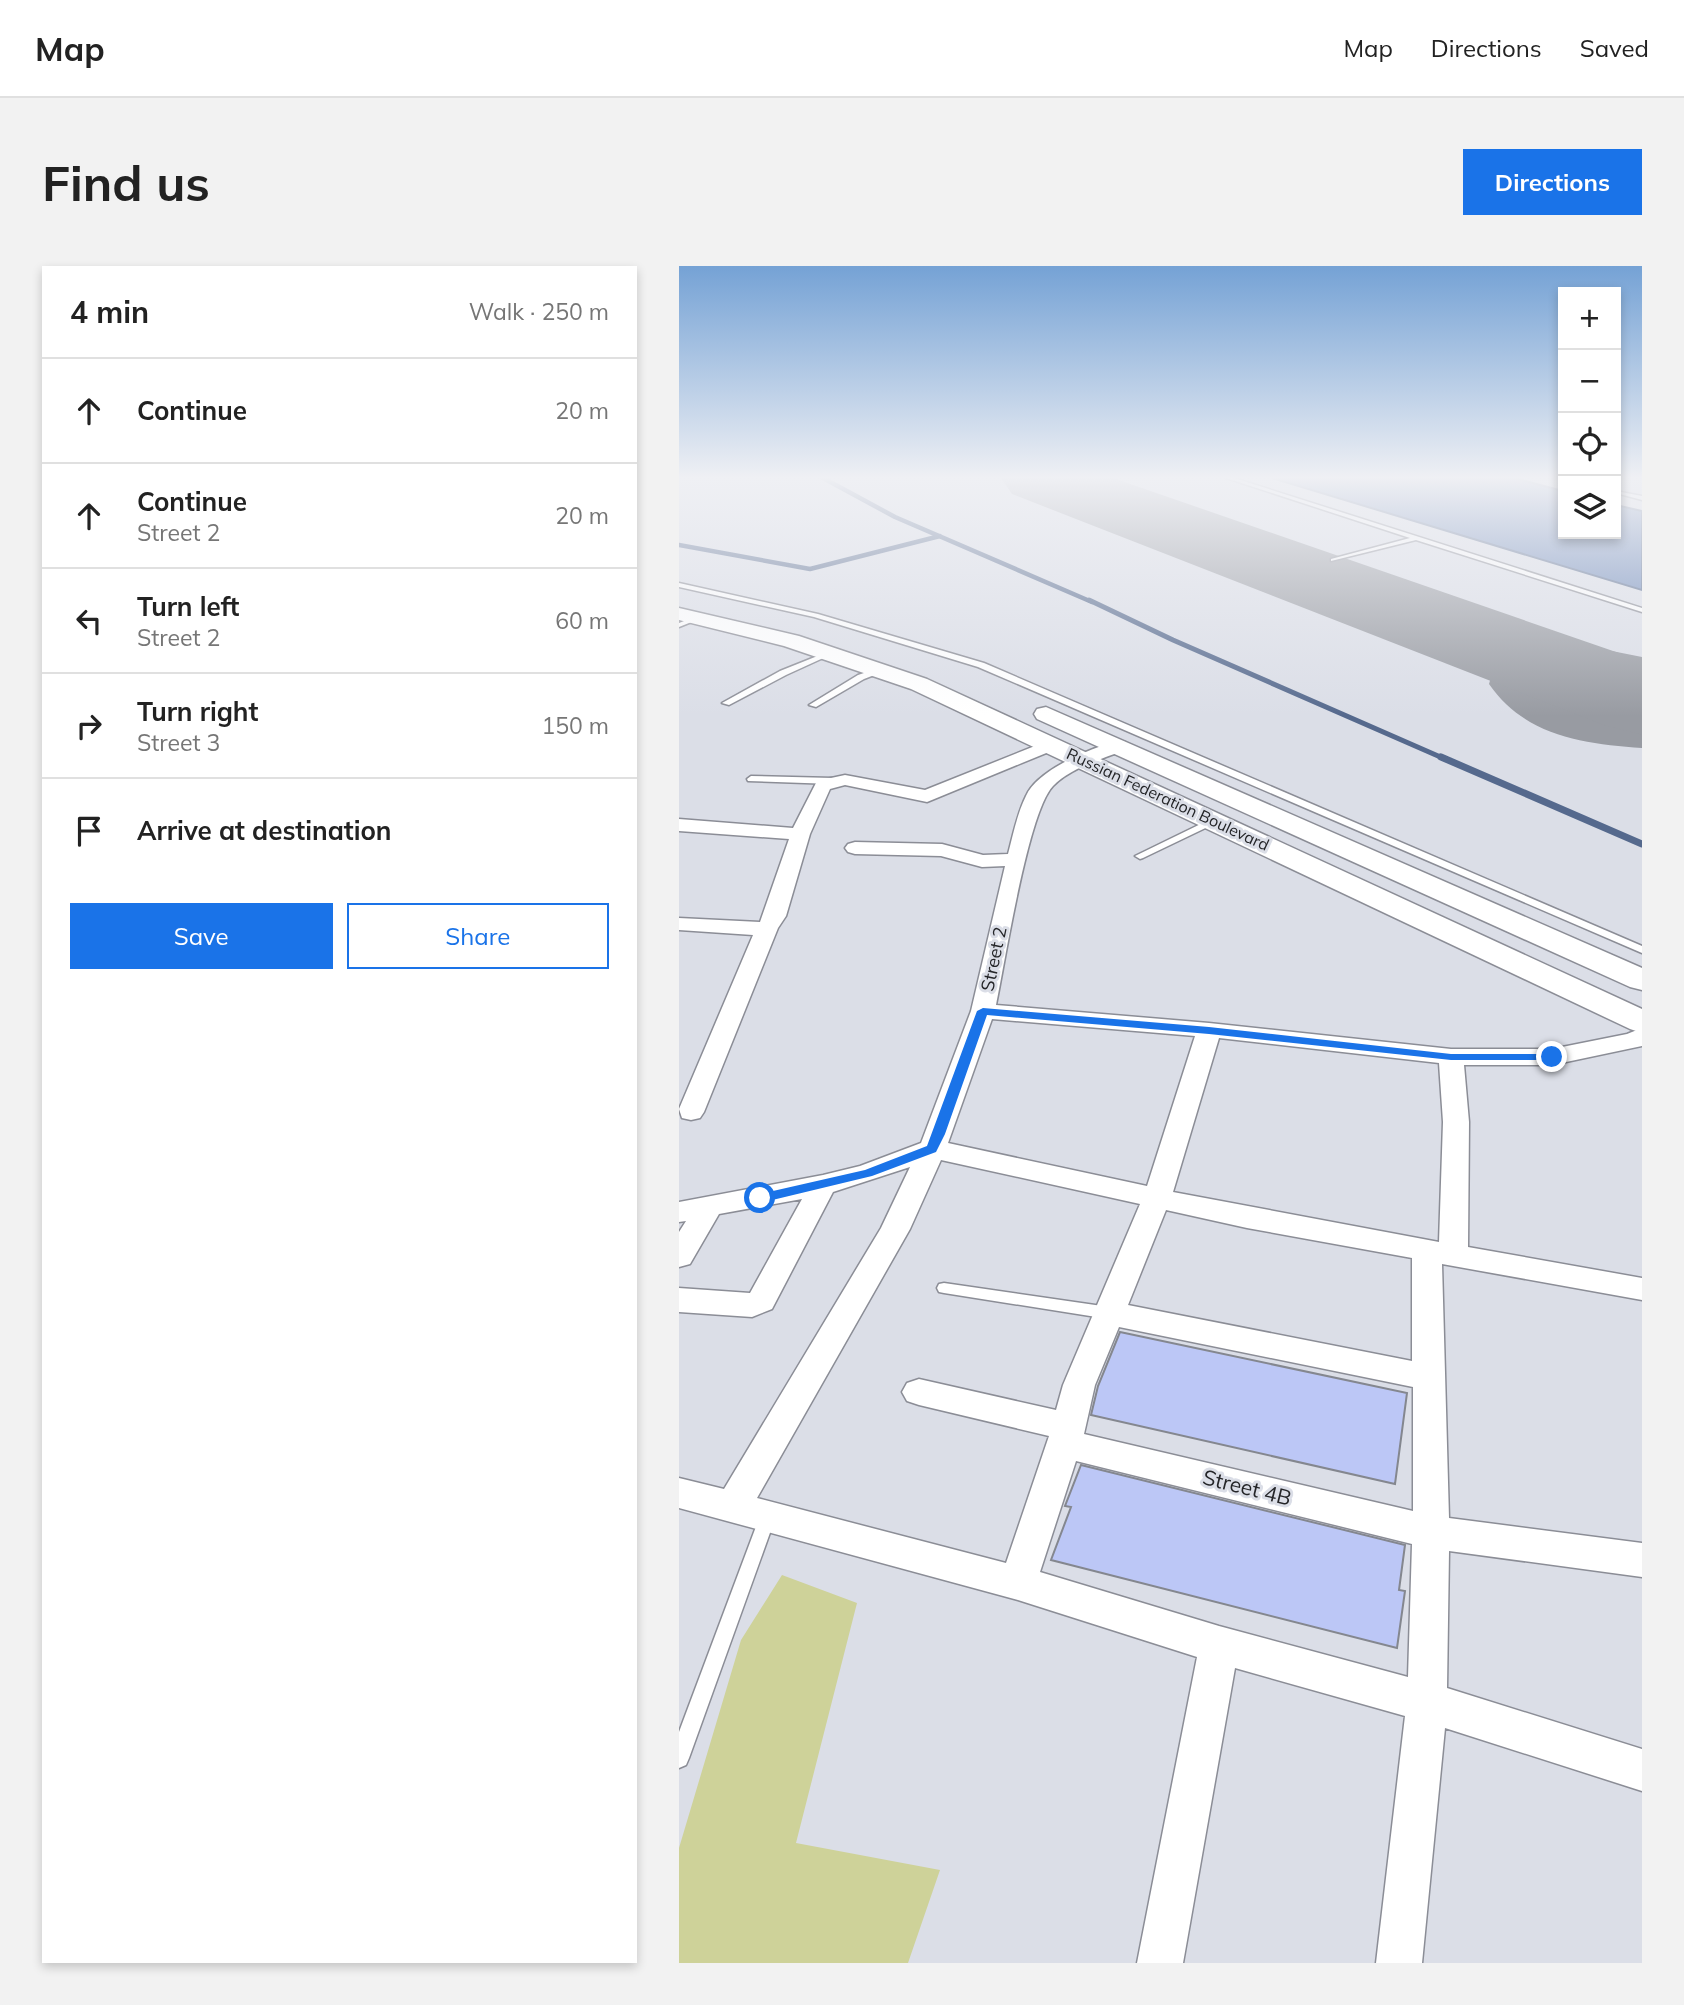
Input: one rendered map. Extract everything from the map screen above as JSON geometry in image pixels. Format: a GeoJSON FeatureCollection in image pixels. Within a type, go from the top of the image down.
{"type":"FeatureCollection","features":[{"type":"Feature","properties":{"kind":"highway","name":"Russian Federation Boulevard"},"geometry":{"type":"LineString","coordinates":[[683,614],[830,653],[919,684],[1215,820],[1642,1022]]}},
{"type":"Feature","properties":{"kind":"highway","name":"Russian Federation Boulevard"},"geometry":{"type":"LineString","coordinates":[[683,614],[791,622],[953,673],[1642,980]]}},
{"type":"Feature","properties":{"kind":"street"},"geometry":{"type":"LineString","coordinates":[[691,1112],[767,928],[775,916],[800,834],[823,785],[845,780],[927,796],[1050,745]]}},
{"type":"Feature","properties":{"kind":"street","name":"Street 2"},"geometry":{"type":"LineString","coordinates":[[733,1507],[895,1229],[939,1134],[983,1011],[1016,860],[1035,795],[1049,779],[1084,760],[1119,746]]}},
{"type":"Feature","properties":{"kind":"street"},"geometry":{"type":"LineString","coordinates":[[679,825],[800,834]]}},
{"type":"Feature","properties":{"kind":"street"},"geometry":{"type":"LineString","coordinates":[[855,848],[942,850],[982,861],[1016,860]]}},
{"type":"Feature","properties":{"kind":"street"},"geometry":{"type":"LineString","coordinates":[[679,924],[767,928]]}},
{"type":"Feature","properties":{"kind":"street"},"geometry":{"type":"LineString","coordinates":[[983,1011],[1209,1031],[1451,1057],[1552,1057],[1635,1040],[1642,1035]]}},
{"type":"Feature","properties":{"kind":"street"},"geometry":{"type":"LineString","coordinates":[[1019,1583],[1079,1385],[1157,1198],[1209,1031]]}},
{"type":"Feature","properties":{"kind":"street"},"geometry":{"type":"LineString","coordinates":[[1399,1963],[1427,1702],[1431,1532],[1429,1377],[1440,1251],[1456,1122],[1451,1057]]}},
{"type":"Feature","properties":{"kind":"street"},"geometry":{"type":"LineString","coordinates":[[679,1212],[868,1174],[932,1149],[1247,1218],[1642,1289]]}},
{"type":"Feature","properties":{"kind":"street"},"geometry":{"type":"LineString","coordinates":[[679,1300],[752,1305],[761,1301],[823,1185]]}},
{"type":"Feature","properties":{"kind":"street"},"geometry":{"type":"LineString","coordinates":[[679,1256],[709,1207]]}},
{"type":"Feature","properties":{"kind":"street"},"geometry":{"type":"LineString","coordinates":[[1108,1313],[1429,1377]]}},
{"type":"Feature","properties":{"kind":"street","name":"Street 4B"},"geometry":{"type":"LineString","coordinates":[[919,1392],[1065,1435],[1431,1532],[1642,1560]]}},
{"type":"Feature","properties":{"kind":"street"},"geometry":{"type":"LineString","coordinates":[[679,1493],[1019,1583],[1219,1646],[1427,1702],[1642,1770]]}},
{"type":"Feature","properties":{"kind":"street"},"geometry":{"type":"LineString","coordinates":[[1160,1963],[1219,1646]]}},
{"type":"Feature","properties":{"kind":"lane"},"geometry":{"type":"LineString","coordinates":[[1333,560],[1344,557]]}},
{"type":"Feature","properties":{"kind":"lane"},"geometry":{"type":"LineString","coordinates":[[1476,557],[1642,610]]}},
{"type":"Feature","properties":{"kind":"lane"},"geometry":{"type":"LineString","coordinates":[[679,584],[816,615],[981,665],[1642,950]]}},
{"type":"Feature","properties":{"kind":"lane"},"geometry":{"type":"LineString","coordinates":[[726,703],[783,673],[830,653]]}},
{"type":"Feature","properties":{"kind":"lane"},"geometry":{"type":"LineString","coordinates":[[813,705],[861,677],[879,670]]}},
{"type":"Feature","properties":{"kind":"lane"},"geometry":{"type":"LineString","coordinates":[[751,779],[833,781]]}},
{"type":"Feature","properties":{"kind":"lane"},"geometry":{"type":"LineString","coordinates":[[1140,856],[1215,820]]}},
{"type":"Feature","properties":{"kind":"lane"},"geometry":{"type":"LineString","coordinates":[[944,1288],[1108,1313]]}},
{"type":"Feature","properties":{"kind":"lane"},"geometry":{"type":"LineString","coordinates":[[679,1758],[768,1516]]}},
{"type":"Feature","properties":{"kind":"green space"},"geometry":{"type":"Polygon","coordinates":[[[782,1575],[857,1603],[796,1843],[940,1870],[908,1963],[679,1963],[679,1848],[741,1640],[782,1575]]]}},
{"type":"Feature","properties":{"kind":"water"},"geometry":{"type":"Polygon","coordinates":[[[1534,557],[1642,557],[1642,590],[1534,557]]]}},
{"type":"Feature","properties":{"kind":"building"},"geometry":{"type":"Polygon","coordinates":[[[1120,1332],[1407,1393],[1395,1484],[1091,1415],[1098,1386],[1120,1332]]]}},
{"type":"Feature","properties":{"kind":"building"},"geometry":{"type":"Polygon","coordinates":[[[1081,1465],[1405,1545],[1399,1590],[1405,1591],[1397,1648],[1051,1560],[1071,1507],[1065,1506],[1081,1465]]]}},
{"type":"Feature","properties":{"kind":"waterway"},"geometry":{"type":"LineString","coordinates":[[746,557],[810,569],[857,557]]}},
{"type":"Feature","properties":{"kind":"waterway"},"geometry":{"type":"LineString","coordinates":[[988,557],[1092,602]]}},
{"type":"Feature","properties":{"kind":"waterway"},"geometry":{"type":"LineString","coordinates":[[1089,600],[1173,640],[1445,759]]}},
{"type":"Feature","properties":{"kind":"waterway"},"geometry":{"type":"LineString","coordinates":[[1441,757],[1642,844]]}},
{"type":"Feature","properties":{"kind":"taxiway"},"geometry":{"type":"LineString","coordinates":[[1466,635],[1642,670]]}},
{"type":"Feature","properties":{"kind":"taxiway"},"geometry":{"type":"LineString","coordinates":[[1477,639],[1512,663],[1515,669],[1512,684],[1537,708],[1589,727],[1642,733]]}},
{"type":"Feature","properties":{"kind":"runway"},"geometry":{"type":"LineString","coordinates":[[1254,557],[1642,700]]}},
{"type":"Feature","properties":{"kind":"route"},"geometry":{"type":"LineString","coordinates":[[760,1198],[868,1174],[932,1149],[983,1011],[1209,1031],[1451,1057],[1552,1057]]}}]}
